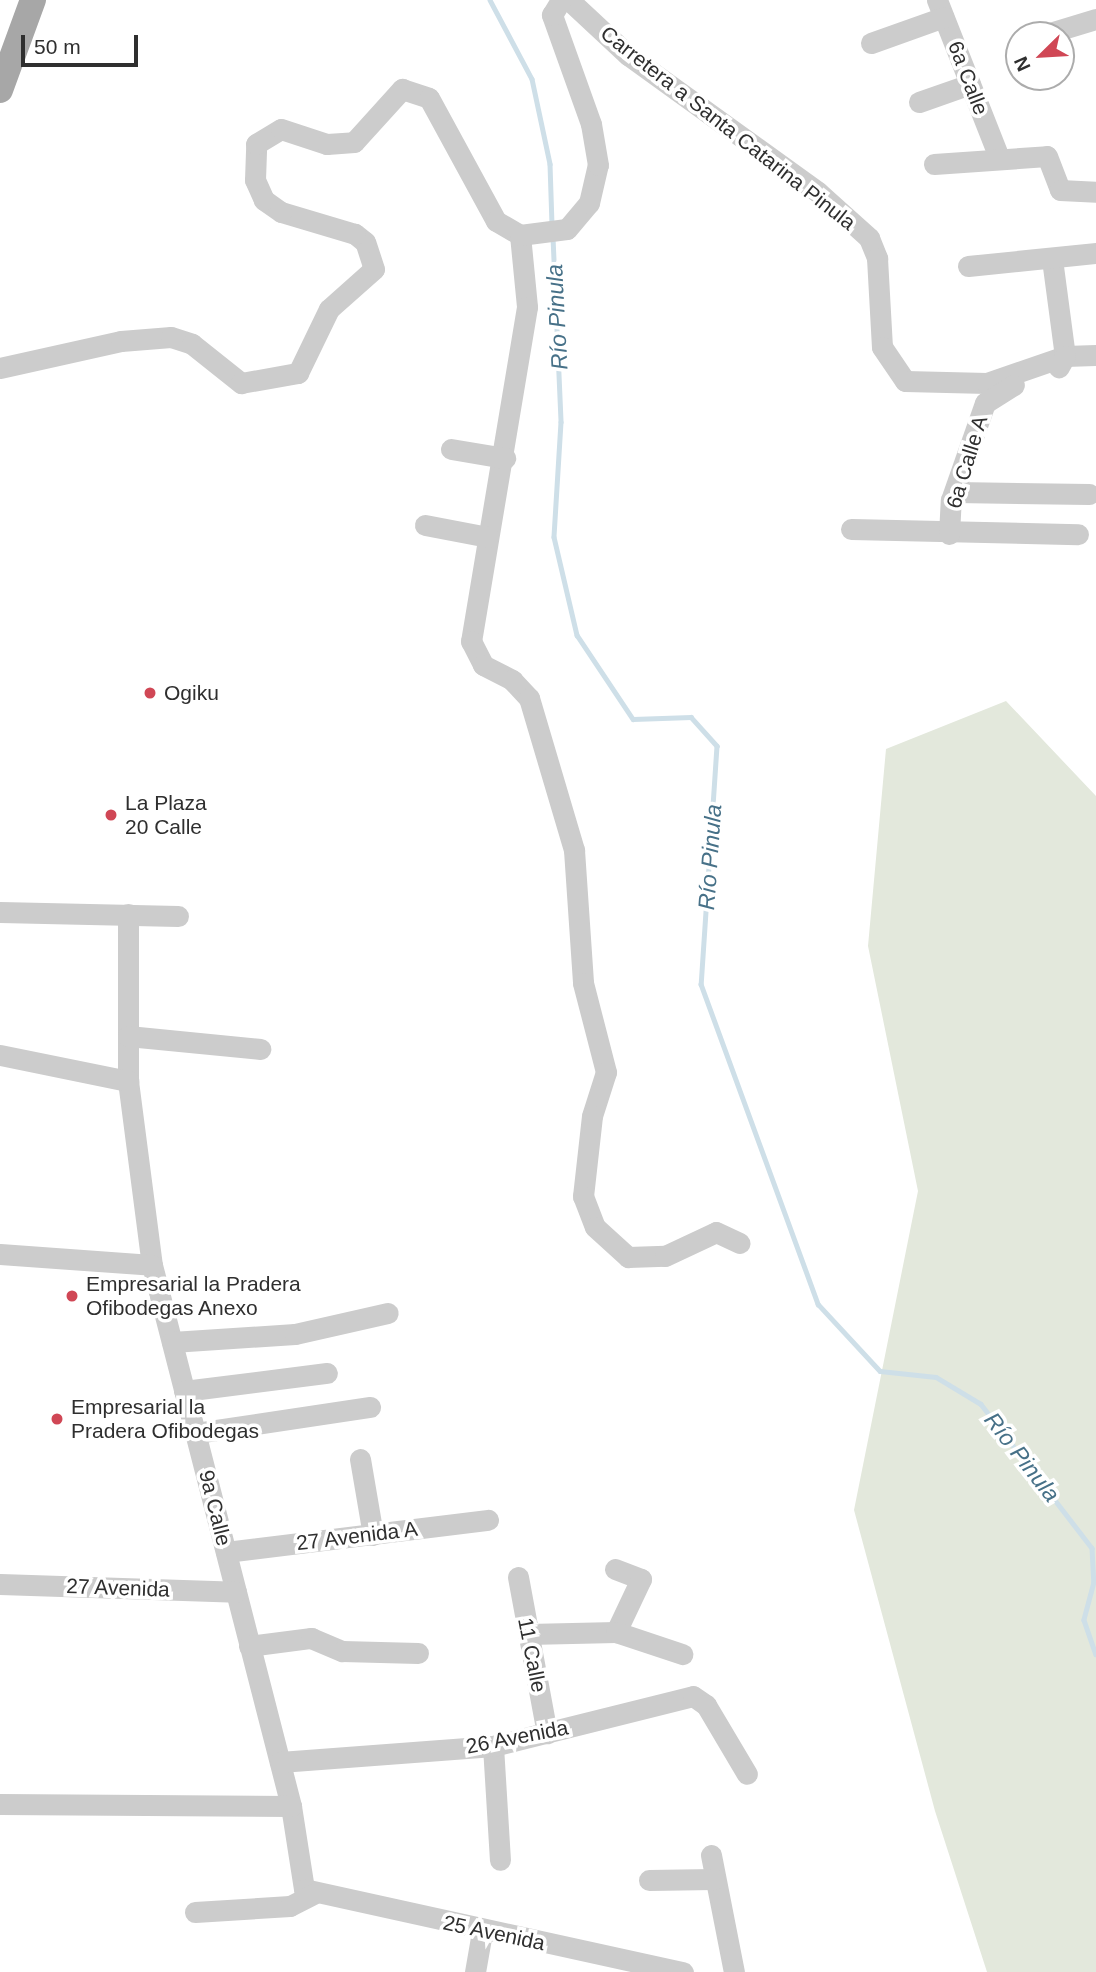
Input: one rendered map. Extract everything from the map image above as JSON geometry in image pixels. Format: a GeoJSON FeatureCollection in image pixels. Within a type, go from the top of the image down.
{"type":"FeatureCollection","features":[{"type":"Feature","properties":{"kind":"main road"},"geometry":{"type":"LineString","coordinates":[[0,90],[33,0]]}},
{"type":"Feature","properties":{"kind":"street"},"geometry":{"type":"LineString","coordinates":[[0,368],[121,341],[171,337],[192,344],[241,383],[298,373],[329,309],[374,269],[365,242],[355,234],[281,212],[264,200],[255,180],[256,144],[281,129],[327,144],[354,142],[402,89],[429,98],[496,221],[528,234],[566,229],[589,203],[598,165],[591,124],[552,15],[561,0]]}},
{"type":"Feature","properties":{"kind":"street","name":"Carretera a Santa Catarina Pinula"},"geometry":{"type":"LineString","coordinates":[[569,0],[628,55],[818,192],[869,238],[877,258],[882,347],[894,373],[919,386],[987,383],[1065,356],[1096,355]]}},
{"type":"Feature","properties":{"kind":"street"},"geometry":{"type":"LineString","coordinates":[[872,43],[940,9]]}},
{"type":"Feature","properties":{"kind":"street","name":"6a Calle"},"geometry":{"type":"LineString","coordinates":[[940,9],[999,157]]}},
{"type":"Feature","properties":{"kind":"street"},"geometry":{"type":"LineString","coordinates":[[1075,25],[1096,19]]}},
{"type":"Feature","properties":{"kind":"street"},"geometry":{"type":"LineString","coordinates":[[919,102],[970,84]]}},
{"type":"Feature","properties":{"kind":"street"},"geometry":{"type":"LineString","coordinates":[[934,164],[999,157],[1048,156],[1067,194],[1096,192]]}},
{"type":"Feature","properties":{"kind":"street"},"geometry":{"type":"LineString","coordinates":[[528,234],[527,307],[505,458],[488,537],[471,640],[483,665],[512,680],[536,716],[574,850],[583,983],[606,1072],[592,1116],[583,1196],[595,1227],[628,1257],[665,1256],[716,1232],[740,1243]]}},
{"type":"Feature","properties":{"kind":"street"},"geometry":{"type":"LineString","coordinates":[[968,266],[1096,253]]}},
{"type":"Feature","properties":{"kind":"street"},"geometry":{"type":"LineString","coordinates":[[1052,259],[1065,356]]}},
{"type":"Feature","properties":{"kind":"street","name":"6a Calle A"},"geometry":{"type":"LineString","coordinates":[[949,534],[954,492],[985,403],[1001,390],[1057,370],[1065,356]]}},
{"type":"Feature","properties":{"kind":"street"},"geometry":{"type":"LineString","coordinates":[[451,449],[505,458]]}},
{"type":"Feature","properties":{"kind":"street"},"geometry":{"type":"LineString","coordinates":[[954,492],[1089,494]]}},
{"type":"Feature","properties":{"kind":"street"},"geometry":{"type":"LineString","coordinates":[[425,525],[488,537]]}},
{"type":"Feature","properties":{"kind":"street"},"geometry":{"type":"LineString","coordinates":[[850,529],[949,534],[1078,534]]}},
{"type":"Feature","properties":{"kind":"street"},"geometry":{"type":"LineString","coordinates":[[0,912],[178,916]]}},
{"type":"Feature","properties":{"kind":"street","name":"9a Calle"},"geometry":{"type":"LineString","coordinates":[[128,914],[128,1081],[152,1265],[291,1806],[310,1892]]}},
{"type":"Feature","properties":{"kind":"street"},"geometry":{"type":"LineString","coordinates":[[128,1036],[260,1049]]}},
{"type":"Feature","properties":{"kind":"street"},"geometry":{"type":"LineString","coordinates":[[0,1055],[128,1081]]}},
{"type":"Feature","properties":{"kind":"street"},"geometry":{"type":"LineString","coordinates":[[0,1254],[152,1265]]}},
{"type":"Feature","properties":{"kind":"street"},"geometry":{"type":"LineString","coordinates":[[172,1342],[295,1334],[387,1313]]}},
{"type":"Feature","properties":{"kind":"street"},"geometry":{"type":"LineString","coordinates":[[184,1391],[327,1373]]}},
{"type":"Feature","properties":{"kind":"street"},"geometry":{"type":"LineString","coordinates":[[196,1433],[369,1407]]}},
{"type":"Feature","properties":{"kind":"street"},"geometry":{"type":"LineString","coordinates":[[360,1459],[373,1535]]}},
{"type":"Feature","properties":{"kind":"street","name":"27 Avenida A"},"geometry":{"type":"LineString","coordinates":[[226,1552],[488,1520]]}},
{"type":"Feature","properties":{"kind":"street"},"geometry":{"type":"LineString","coordinates":[[615,1569],[641,1579],[616,1632]]}},
{"type":"Feature","properties":{"kind":"street","name":"11 Calle"},"geometry":{"type":"LineString","coordinates":[[518,1577],[547,1733]]}},
{"type":"Feature","properties":{"kind":"street","name":"27 Avenida"},"geometry":{"type":"LineString","coordinates":[[0,1584],[236,1592]]}},
{"type":"Feature","properties":{"kind":"street"},"geometry":{"type":"LineString","coordinates":[[528,1634],[616,1632],[682,1654]]}},
{"type":"Feature","properties":{"kind":"street"},"geometry":{"type":"LineString","coordinates":[[249,1646],[311,1638],[342,1651],[418,1653]]}},
{"type":"Feature","properties":{"kind":"street","name":"26 Avenida"},"geometry":{"type":"LineString","coordinates":[[279,1762],[493,1746],[547,1733],[646,1716],[693,1696],[706,1705],[747,1774]]}},
{"type":"Feature","properties":{"kind":"street"},"geometry":{"type":"LineString","coordinates":[[493,1746],[500,1860]]}},
{"type":"Feature","properties":{"kind":"street"},"geometry":{"type":"LineString","coordinates":[[0,1804],[291,1806]]}},
{"type":"Feature","properties":{"kind":"street"},"geometry":{"type":"LineString","coordinates":[[711,1854],[734,1972]]}},
{"type":"Feature","properties":{"kind":"street"},"geometry":{"type":"LineString","coordinates":[[649,1880],[714,1879]]}},
{"type":"Feature","properties":{"kind":"street"},"geometry":{"type":"LineString","coordinates":[[195,1912],[290,1906],[310,1892]]}},
{"type":"Feature","properties":{"kind":"street","name":"25 Avenida"},"geometry":{"type":"LineString","coordinates":[[310,1892],[482,1932],[683,1972]]}},
{"type":"Feature","properties":{"kind":"street"},"geometry":{"type":"LineString","coordinates":[[475,1972],[482,1932]]}},
{"type":"Feature","properties":{"kind":"shaded area"},"geometry":{"type":"Polygon","coordinates":[[[1006,701],[1096,796],[1096,1972],[987,1972],[935,1811],[854,1510],[918,1191],[868,946],[886,749],[1006,701]]]}},
{"type":"Feature","properties":{"kind":"waterway","name":"Río Pinula"},"geometry":{"type":"LineString","coordinates":[[490,0],[532,79],[550,164],[552,225]]}},
{"type":"Feature","properties":{"kind":"waterway","name":"Río Pinula"},"geometry":{"type":"LineString","coordinates":[[553,237],[561,422],[554,537],[577,635],[633,719],[691,717],[717,746],[701,984],[818,1304],[880,1371],[936,1377],[981,1404],[1092,1548],[1094,1582],[1084,1620],[1096,1654]]}},
{"type":"Feature","properties":{"kind":"place","name":"Ogiku"},"geometry":{"type":"Point","coordinates":[150,693]}},
{"type":"Feature","properties":{"kind":"place","name":"La Plaza 20 Calle"},"geometry":{"type":"Point","coordinates":[111,815]}},
{"type":"Feature","properties":{"kind":"place","name":"Empresarial la Pradera Ofibodegas Anexo"},"geometry":{"type":"Point","coordinates":[72,1296]}},
{"type":"Feature","properties":{"kind":"place","name":"Empresarial la Pradera Ofibodegas"},"geometry":{"type":"Point","coordinates":[57,1419]}}]}
